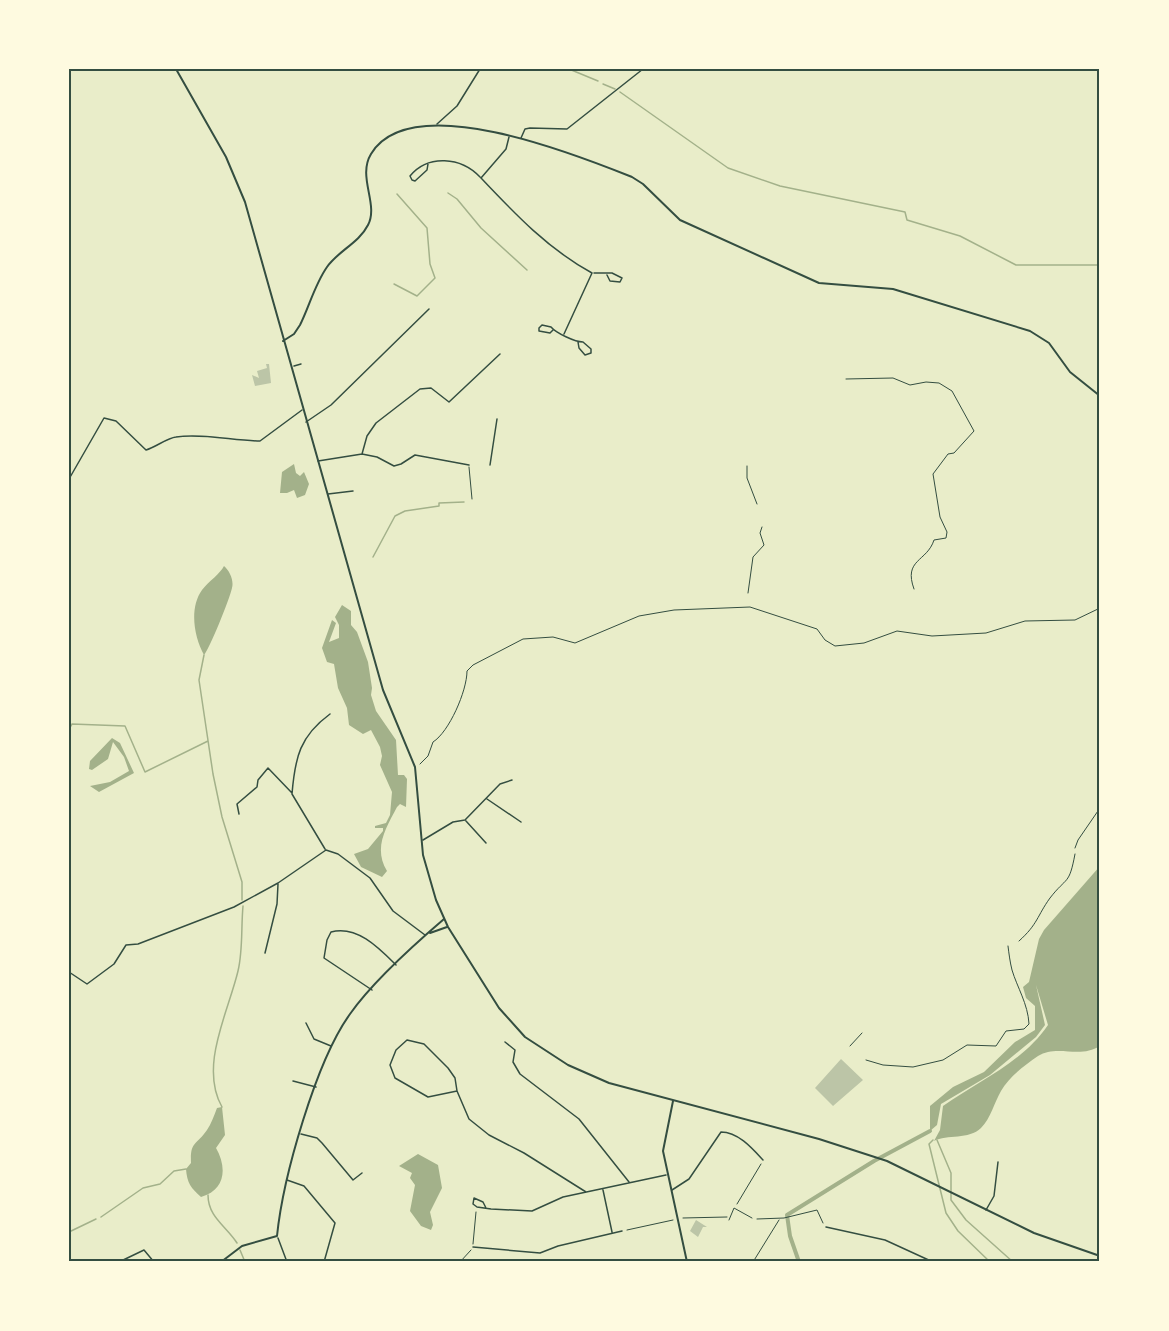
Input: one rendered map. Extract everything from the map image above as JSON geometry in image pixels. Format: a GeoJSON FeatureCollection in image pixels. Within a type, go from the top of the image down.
{"type":"FeatureCollection","features":[{"type":"Feature","properties":{"kind":"street"},"geometry":{"type":"LineString","coordinates":[[176,69],[211,128],[239,185],[386,699],[416,767],[426,868],[448,927],[502,1014],[539,1048],[594,1077],[873,1156],[936,1182],[1034,1233],[1100,1256]]}},
{"type":"Feature","properties":{"kind":"street"},"geometry":{"type":"LineString","coordinates":[[437,124],[458,106],[480,69]]}},
{"type":"Feature","properties":{"kind":"street"},"geometry":{"type":"LineString","coordinates":[[520,139],[525,129],[567,129],[643,69]]}},
{"type":"Feature","properties":{"kind":"street"},"geometry":{"type":"LineString","coordinates":[[283,341],[294,334],[300,325],[328,265],[354,243],[369,223],[371,211],[365,181],[372,152],[406,128],[437,124],[549,146],[632,177],[643,184],[680,220],[819,283],[893,289],[1030,332],[1049,343],[1070,372],[1100,396]]}},
{"type":"Feature","properties":{"kind":"street"},"geometry":{"type":"LineString","coordinates":[[481,178],[506,149],[509,137]]}},
{"type":"Feature","properties":{"kind":"street"},"geometry":{"type":"LineString","coordinates":[[428,164],[428,170],[423,175],[411,180],[410,176],[416,169],[428,164],[442,160],[457,161],[469,167],[508,208],[564,257],[592,273],[607,275],[612,273],[622,278],[620,282],[610,281],[607,275]]}},
{"type":"Feature","properties":{"kind":"street"},"geometry":{"type":"LineString","coordinates":[[564,334],[592,273]]}},
{"type":"Feature","properties":{"kind":"street"},"geometry":{"type":"LineString","coordinates":[[306,422],[332,404],[429,309]]}},
{"type":"Feature","properties":{"kind":"street"},"geometry":{"type":"LineString","coordinates":[[553,330],[578,342],[586,343],[591,353],[585,355],[579,348],[578,342]]}},
{"type":"Feature","properties":{"kind":"street"},"geometry":{"type":"LineString","coordinates":[[363,454],[371,428],[420,389],[431,388],[449,402],[500,354]]}},
{"type":"Feature","properties":{"kind":"street"},"geometry":{"type":"LineString","coordinates":[[294,366],[302,364]]}},
{"type":"Feature","properties":{"kind":"street"},"geometry":{"type":"LineString","coordinates":[[69,479],[104,418],[116,421],[146,450],[175,437],[224,440],[237,438],[261,441],[302,410]]}},
{"type":"Feature","properties":{"kind":"street"},"geometry":{"type":"LineString","coordinates":[[490,465],[497,418]]}},
{"type":"Feature","properties":{"kind":"street"},"geometry":{"type":"LineString","coordinates":[[318,461],[363,454],[377,457],[394,466],[415,455],[469,465]]}},
{"type":"Feature","properties":{"kind":"street"},"geometry":{"type":"LineString","coordinates":[[327,495],[353,491]]}},
{"type":"Feature","properties":{"kind":"street"},"geometry":{"type":"LineString","coordinates":[[292,794],[301,746],[312,728],[330,714]]}},
{"type":"Feature","properties":{"kind":"street"},"geometry":{"type":"LineString","coordinates":[[239,814],[237,804],[239,800],[257,787],[263,771],[271,770],[292,794],[326,850],[338,854],[370,878],[393,911],[426,935]]}},
{"type":"Feature","properties":{"kind":"street"},"geometry":{"type":"LineString","coordinates":[[422,840],[453,822],[465,820],[500,783],[512,780]]}},
{"type":"Feature","properties":{"kind":"street"},"geometry":{"type":"LineString","coordinates":[[487,798],[520,822]]}},
{"type":"Feature","properties":{"kind":"street"},"geometry":{"type":"LineString","coordinates":[[465,820],[486,843]]}},
{"type":"Feature","properties":{"kind":"street"},"geometry":{"type":"LineString","coordinates":[[69,972],[87,984],[114,964],[126,945],[138,944],[151,937],[207,919],[278,883],[326,850]]}},
{"type":"Feature","properties":{"kind":"street"},"geometry":{"type":"LineString","coordinates":[[265,954],[277,904],[278,883]]}},
{"type":"Feature","properties":{"kind":"street"},"geometry":{"type":"LineString","coordinates":[[287,1262],[277,1236],[286,1180],[316,1087],[332,1047],[350,1014],[396,964],[444,919]]}},
{"type":"Feature","properties":{"kind":"street"},"geometry":{"type":"LineString","coordinates":[[426,935],[448,927]]}},
{"type":"Feature","properties":{"kind":"street"},"geometry":{"type":"LineString","coordinates":[[372,990],[324,958],[331,932],[347,930],[377,947],[396,964]]}},
{"type":"Feature","properties":{"kind":"street"},"geometry":{"type":"LineString","coordinates":[[306,1023],[314,1039],[332,1047]]}},
{"type":"Feature","properties":{"kind":"street"},"geometry":{"type":"LineString","coordinates":[[457,1091],[428,1097],[395,1078],[390,1065],[396,1050],[407,1040],[424,1044],[455,1078],[457,1091],[469,1119],[489,1135],[524,1153],[586,1192]]}},
{"type":"Feature","properties":{"kind":"street"},"geometry":{"type":"LineString","coordinates":[[505,1042],[515,1050],[513,1062],[520,1074],[584,1124],[630,1182]]}},
{"type":"Feature","properties":{"kind":"street"},"geometry":{"type":"LineString","coordinates":[[293,1081],[316,1087]]}},
{"type":"Feature","properties":{"kind":"street"},"geometry":{"type":"LineString","coordinates":[[673,1101],[663,1143],[667,1175],[687,1262]]}},
{"type":"Feature","properties":{"kind":"street"},"geometry":{"type":"LineString","coordinates":[[671,1190],[690,1179],[721,1132],[728,1132],[741,1139],[763,1160]]}},
{"type":"Feature","properties":{"kind":"street"},"geometry":{"type":"LineString","coordinates":[[301,1134],[317,1138],[353,1180],[362,1173]]}},
{"type":"Feature","properties":{"kind":"street"},"geometry":{"type":"LineString","coordinates":[[986,1210],[994,1196],[998,1162]]}},
{"type":"Feature","properties":{"kind":"street"},"geometry":{"type":"LineString","coordinates":[[486,1208],[483,1202],[474,1198],[473,1203],[477,1207],[486,1208],[532,1211],[563,1197],[667,1175]]}},
{"type":"Feature","properties":{"kind":"street"},"geometry":{"type":"LineString","coordinates":[[286,1180],[304,1186],[335,1223],[334,1236],[324,1262]]}},
{"type":"Feature","properties":{"kind":"street"},"geometry":{"type":"LineString","coordinates":[[603,1189],[612,1233]]}},
{"type":"Feature","properties":{"kind":"street"},"geometry":{"type":"LineString","coordinates":[[826,1227],[885,1240],[933,1262]]}},
{"type":"Feature","properties":{"kind":"street"},"geometry":{"type":"LineString","coordinates":[[473,1247],[540,1253],[558,1246],[622,1231]]}},
{"type":"Feature","properties":{"kind":"street"},"geometry":{"type":"LineString","coordinates":[[221,1262],[242,1246],[277,1236]]}},
{"type":"Feature","properties":{"kind":"street"},"geometry":{"type":"LineString","coordinates":[[119,1262],[144,1250],[154,1262]]}},
{"type":"Feature","properties":{"kind":"lane"},"geometry":{"type":"LineString","coordinates":[[469,465],[472,500]]}},
{"type":"Feature","properties":{"kind":"lane"},"geometry":{"type":"LineString","coordinates":[[729,1220],[734,1208],[752,1218]]}},
{"type":"Feature","properties":{"kind":"path"},"geometry":{"type":"LineString","coordinates":[[846,379],[893,378],[910,385],[926,382],[939,383],[952,391],[974,431],[954,453],[948,454],[933,474],[940,517],[947,532],[946,538],[934,540],[928,551],[916,561],[911,570],[914,589]]}},
{"type":"Feature","properties":{"kind":"path"},"geometry":{"type":"LineString","coordinates":[[747,466],[747,478],[757,504]]}},
{"type":"Feature","properties":{"kind":"path"},"geometry":{"type":"LineString","coordinates":[[748,594],[753,557],[764,545],[760,533],[762,527]]}},
{"type":"Feature","properties":{"kind":"path"},"geometry":{"type":"LineString","coordinates":[[420,764],[428,756],[433,742],[441,737],[448,727],[460,698],[467,671],[507,646],[535,636],[575,643],[646,614],[744,606],[817,629],[825,640],[836,646],[864,643],[897,631],[932,636],[986,633],[1026,621],[1075,620],[1100,608]]}},
{"type":"Feature","properties":{"kind":"path"},"geometry":{"type":"LineString","coordinates":[[1076,848],[1077,840],[1100,808]]}},
{"type":"Feature","properties":{"kind":"path"},"geometry":{"type":"LineString","coordinates":[[1019,941],[1035,927],[1050,898],[1069,880],[1074,854]]}},
{"type":"Feature","properties":{"kind":"path"},"geometry":{"type":"LineString","coordinates":[[866,1060],[883,1065],[913,1067],[943,1060],[967,1045],[996,1046],[1006,1031],[1024,1029],[1029,1024],[1028,1012],[1018,980],[1012,971],[1008,946]]}},
{"type":"Feature","properties":{"kind":"path"},"geometry":{"type":"LineString","coordinates":[[850,1046],[862,1033]]}},
{"type":"Feature","properties":{"kind":"path"},"geometry":{"type":"LineString","coordinates":[[734,1208],[763,1160]]}},
{"type":"Feature","properties":{"kind":"path"},"geometry":{"type":"LineString","coordinates":[[460,1262],[473,1247],[477,1207]]}},
{"type":"Feature","properties":{"kind":"path"},"geometry":{"type":"LineString","coordinates":[[752,1218],[784,1218],[817,1210],[826,1227]]}},
{"type":"Feature","properties":{"kind":"path"},"geometry":{"type":"LineString","coordinates":[[622,1231],[688,1217],[719,1219],[732,1214]]}},
{"type":"Feature","properties":{"kind":"path"},"geometry":{"type":"LineString","coordinates":[[753,1262],[780,1218]]}},
{"type":"Feature","properties":{"kind":"shaded area"},"geometry":{"type":"Polygon","coordinates":[[[294,464],[296,473],[300,476],[304,472],[309,484],[305,495],[297,498],[294,490],[280,493],[282,472],[294,464]]]}},
{"type":"Feature","properties":{"kind":"shaded area"},"geometry":{"type":"Polygon","coordinates":[[[224,566],[231,576],[232,588],[204,655],[194,623],[195,605],[202,590],[224,566]]]}},
{"type":"Feature","properties":{"kind":"shaded area"},"geometry":{"type":"Polygon","coordinates":[[[342,605],[351,611],[351,625],[357,632],[368,662],[371,695],[376,711],[396,740],[398,775],[404,775],[407,779],[406,807],[400,804],[397,807],[383,838],[381,854],[387,871],[382,877],[361,867],[354,854],[368,849],[383,831],[383,828],[375,828],[375,826],[386,823],[390,815],[392,792],[380,765],[382,756],[380,747],[371,730],[363,734],[349,725],[347,708],[338,688],[334,664],[327,662],[322,648],[332,620],[336,623],[329,642],[339,638],[339,625],[335,617],[342,605]]]}},
{"type":"Feature","properties":{"kind":"shaded area"},"geometry":{"type":"Polygon","coordinates":[[[112,738],[120,743],[134,773],[99,792],[90,786],[110,782],[129,771],[124,757],[113,742],[108,759],[92,770],[89,769],[90,761],[112,738]]]}},
{"type":"Feature","properties":{"kind":"shaded area"},"geometry":{"type":"Polygon","coordinates":[[[1100,866],[1100,1046],[1092,1050],[1053,1051],[1038,1056],[1004,1086],[981,1128],[964,1136],[934,1141],[940,1130],[943,1106],[1000,1070],[1026,1050],[1048,1025],[1036,985],[1045,1025],[1036,1037],[990,1075],[941,1104],[937,1125],[930,1131],[930,1106],[953,1087],[984,1072],[1015,1042],[1035,1030],[1035,1006],[1026,998],[1023,987],[1029,982],[1039,939],[1044,930],[1100,866]]]}},
{"type":"Feature","properties":{"kind":"shaded area"},"geometry":{"type":"Polygon","coordinates":[[[222,1107],[225,1135],[216,1148],[222,1163],[222,1177],[215,1189],[201,1197],[190,1185],[186,1169],[191,1163],[194,1144],[208,1128],[217,1108],[222,1107]]]}},
{"type":"Feature","properties":{"kind":"shaded area"},"geometry":{"type":"Polygon","coordinates":[[[418,1154],[438,1165],[442,1188],[430,1212],[433,1225],[431,1230],[421,1226],[410,1211],[415,1185],[410,1178],[412,1173],[399,1166],[418,1154]]]}},
{"type":"Feature","properties":{"kind":"building"},"geometry":{"type":"Polygon","coordinates":[[[266,364],[269,364],[271,383],[255,386],[252,375],[259,378],[257,371],[267,368],[266,364]]]}},
{"type":"Feature","properties":{"kind":"building"},"geometry":{"type":"Polygon","coordinates":[[[841,1059],[863,1080],[833,1106],[815,1088],[841,1059]]]}},
{"type":"Feature","properties":{"kind":"building"},"geometry":{"type":"Polygon","coordinates":[[[696,1220],[707,1227],[703,1227],[698,1237],[690,1231],[696,1220]]]}},
{"type":"Feature","properties":{"kind":"waterway"},"geometry":{"type":"LineString","coordinates":[[569,69],[598,81]]}},
{"type":"Feature","properties":{"kind":"waterway"},"geometry":{"type":"LineString","coordinates":[[603,84],[615,89]]}},
{"type":"Feature","properties":{"kind":"waterway"},"geometry":{"type":"LineString","coordinates":[[620,92],[728,168],[780,186],[905,212],[907,220],[960,236],[1016,265],[1100,265]]}},
{"type":"Feature","properties":{"kind":"waterway"},"geometry":{"type":"LineString","coordinates":[[448,193],[457,199],[481,228],[527,270]]}},
{"type":"Feature","properties":{"kind":"waterway"},"geometry":{"type":"LineString","coordinates":[[394,284],[417,296],[435,278],[430,264],[427,228],[397,194]]}},
{"type":"Feature","properties":{"kind":"waterway"},"geometry":{"type":"LineString","coordinates":[[373,557],[395,516],[405,511],[439,506],[439,503],[464,502]]}},
{"type":"Feature","properties":{"kind":"waterway"},"geometry":{"type":"LineString","coordinates":[[204,655],[199,680],[213,774],[222,817],[242,882],[242,900]]}},
{"type":"Feature","properties":{"kind":"waterway"},"geometry":{"type":"LineString","coordinates":[[69,729],[72,724],[125,726],[145,772],[208,741]]}},
{"type":"Feature","properties":{"kind":"waterway"},"geometry":{"type":"LineString","coordinates":[[222,1107],[213,1074],[214,1057],[240,963],[243,906]]}},
{"type":"Feature","properties":{"kind":"waterway"},"geometry":{"type":"LineString","coordinates":[[799,1262],[790,1236],[787,1215],[874,1161],[930,1131]]}},
{"type":"Feature","properties":{"kind":"waterway"},"geometry":{"type":"LineString","coordinates":[[933,1140],[929,1144],[946,1213],[958,1231],[990,1262]]}},
{"type":"Feature","properties":{"kind":"waterway"},"geometry":{"type":"LineString","coordinates":[[937,1140],[951,1173],[951,1200],[966,1220],[1013,1262]]}},
{"type":"Feature","properties":{"kind":"waterway"},"geometry":{"type":"LineString","coordinates":[[101,1217],[143,1188],[160,1184],[174,1171],[186,1169]]}},
{"type":"Feature","properties":{"kind":"waterway"},"geometry":{"type":"LineString","coordinates":[[208,1195],[214,1215],[237,1243]]}},
{"type":"Feature","properties":{"kind":"waterway"},"geometry":{"type":"LineString","coordinates":[[69,1232],[96,1219]]}},
{"type":"Feature","properties":{"kind":"waterway"},"geometry":{"type":"LineString","coordinates":[[240,1250],[245,1262]]}}]}
